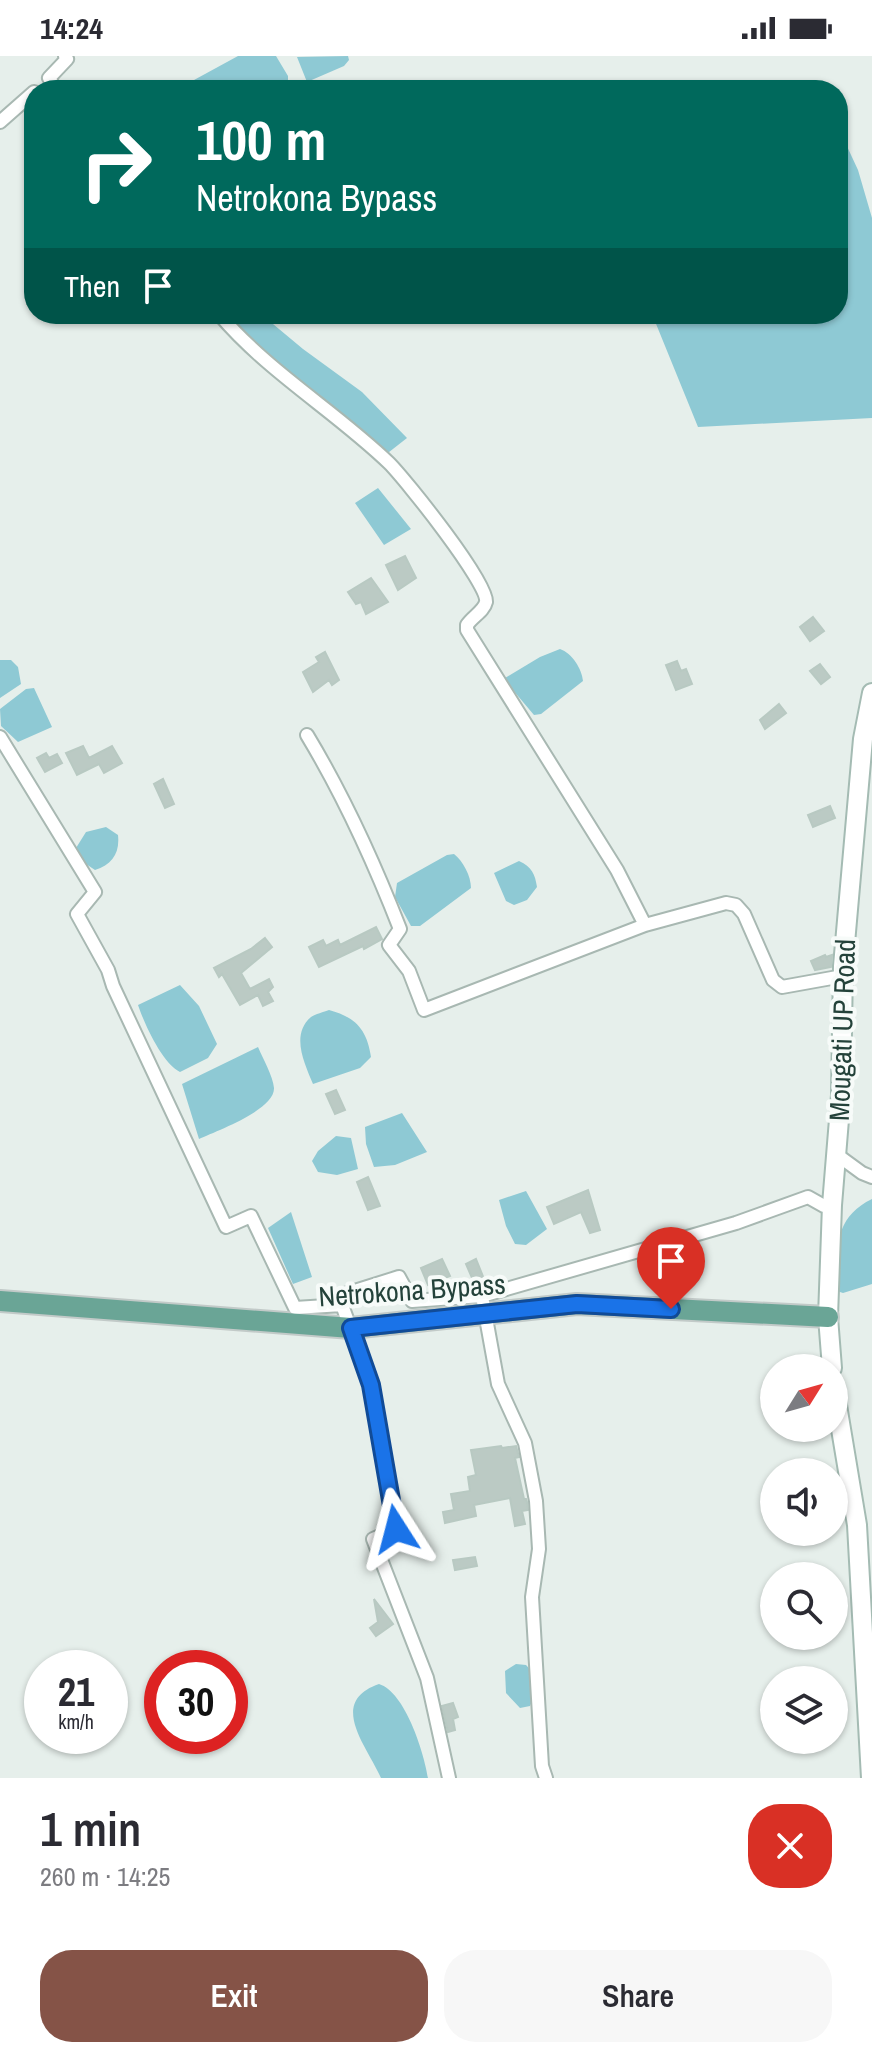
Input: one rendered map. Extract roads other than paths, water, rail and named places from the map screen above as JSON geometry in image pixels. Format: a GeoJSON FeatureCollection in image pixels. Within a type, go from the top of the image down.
{"type":"FeatureCollection","features":[{"type":"Feature","properties":{"kind":"main road","name":"Netrokona Bypass"},"geometry":{"type":"LineString","coordinates":[[0,1301],[351,1328],[484,1305],[577,1304],[828,1317]]}},
{"type":"Feature","properties":{"kind":"street"},"geometry":{"type":"LineString","coordinates":[[49,78],[65,64],[65,56]]}},
{"type":"Feature","properties":{"kind":"street"},"geometry":{"type":"LineString","coordinates":[[0,122],[24,101]]}},
{"type":"Feature","properties":{"kind":"street"},"geometry":{"type":"LineString","coordinates":[[229,324],[255,351],[390,464],[462,555],[485,591],[487,600],[484,608],[467,625],[467,630],[617,870],[645,925]]}},
{"type":"Feature","properties":{"kind":"street","name":"Mougati UP Road"},"geometry":{"type":"LineString","coordinates":[[831,1354],[828,1317],[832,1205],[841,1095],[843,976],[863,739],[872,693]]}},
{"type":"Feature","properties":{"kind":"street"},"geometry":{"type":"LineString","coordinates":[[307,735],[341,791],[371,855],[400,929],[389,945],[409,971],[424,1010],[645,925],[726,903],[736,905],[744,914],[773,980],[782,987],[843,976]]}},
{"type":"Feature","properties":{"kind":"street"},"geometry":{"type":"LineString","coordinates":[[0,737],[95,892],[77,914],[108,970],[226,1227],[251,1216],[295,1308],[342,1305]]}},
{"type":"Feature","properties":{"kind":"street"},"geometry":{"type":"LineString","coordinates":[[836,1154],[872,1177]]}},
{"type":"Feature","properties":{"kind":"street"},"geometry":{"type":"LineString","coordinates":[[449,1778],[427,1678],[373,1539],[396,1529],[371,1385],[342,1305],[342,1295],[399,1277],[412,1301],[484,1305],[808,1197],[824,1206],[832,1205]]}},
{"type":"Feature","properties":{"kind":"street"},"geometry":{"type":"LineString","coordinates":[[484,1305],[498,1384],[525,1443],[536,1501],[539,1549],[532,1597],[542,1766],[546,1778]]}},
{"type":"Feature","properties":{"kind":"street"},"geometry":{"type":"LineString","coordinates":[[843,1442],[857,1525],[871,1769]]}},
{"type":"Feature","properties":{"kind":"water"},"geometry":{"type":"Polygon","coordinates":[[[238,56],[276,56],[288,76],[288,80],[194,80],[238,56]]]}},
{"type":"Feature","properties":{"kind":"water"},"geometry":{"type":"Polygon","coordinates":[[[348,56],[349,60],[344,66],[306,80],[297,57],[348,56]]]}},
{"type":"Feature","properties":{"kind":"water"},"geometry":{"type":"Polygon","coordinates":[[[848,148],[858,170],[872,218],[872,418],[698,427],[656,324],[848,324],[848,148]]]}},
{"type":"Feature","properties":{"kind":"water"},"geometry":{"type":"Polygon","coordinates":[[[232,324],[273,324],[362,392],[407,438],[384,456],[232,324]]]}},
{"type":"Feature","properties":{"kind":"water"},"geometry":{"type":"Polygon","coordinates":[[[378,488],[411,529],[384,545],[355,503],[378,488]]]}},
{"type":"Feature","properties":{"kind":"water"},"geometry":{"type":"Polygon","coordinates":[[[560,649],[576,662],[583,681],[541,714],[534,715],[505,678],[560,649]]]}},
{"type":"Feature","properties":{"kind":"water"},"geometry":{"type":"Polygon","coordinates":[[[0,660],[11,660],[18,667],[21,684],[0,698],[0,660]]]}},
{"type":"Feature","properties":{"kind":"water"},"geometry":{"type":"Polygon","coordinates":[[[34,688],[52,727],[18,742],[1,726],[0,709],[26,689],[34,688]]]}},
{"type":"Feature","properties":{"kind":"water"},"geometry":{"type":"Polygon","coordinates":[[[106,827],[118,835],[118,847],[110,861],[95,870],[86,864],[76,848],[86,832],[106,827]]]}},
{"type":"Feature","properties":{"kind":"water"},"geometry":{"type":"Polygon","coordinates":[[[454,854],[466,869],[471,888],[420,926],[411,926],[395,897],[397,883],[454,854]]]}},
{"type":"Feature","properties":{"kind":"water"},"geometry":{"type":"Polygon","coordinates":[[[519,861],[532,871],[537,887],[527,900],[514,905],[506,901],[494,873],[519,861]]]}},
{"type":"Feature","properties":{"kind":"water"},"geometry":{"type":"Polygon","coordinates":[[[180,985],[199,1006],[217,1044],[208,1058],[180,1072],[160,1052],[138,1005],[180,985]]]}},
{"type":"Feature","properties":{"kind":"water"},"geometry":{"type":"Polygon","coordinates":[[[329,1010],[346,1016],[358,1026],[371,1057],[360,1068],[313,1084],[301,1050],[301,1032],[311,1017],[329,1010]]]}},
{"type":"Feature","properties":{"kind":"water"},"geometry":{"type":"Polygon","coordinates":[[[258,1047],[273,1083],[272,1096],[255,1112],[199,1139],[182,1084],[258,1047]]]}},
{"type":"Feature","properties":{"kind":"water"},"geometry":{"type":"Polygon","coordinates":[[[402,1113],[427,1152],[395,1165],[374,1167],[366,1144],[365,1127],[402,1113]]]}},
{"type":"Feature","properties":{"kind":"water"},"geometry":{"type":"Polygon","coordinates":[[[336,1136],[351,1138],[358,1169],[337,1175],[318,1172],[312,1161],[318,1151],[336,1136]]]}},
{"type":"Feature","properties":{"kind":"water"},"geometry":{"type":"Polygon","coordinates":[[[526,1191],[547,1229],[526,1245],[515,1244],[499,1200],[526,1191]]]}},
{"type":"Feature","properties":{"kind":"water"},"geometry":{"type":"Polygon","coordinates":[[[872,1199],[872,1284],[843,1293],[837,1291],[838,1250],[843,1227],[849,1216],[872,1199]]]}},
{"type":"Feature","properties":{"kind":"water"},"geometry":{"type":"Polygon","coordinates":[[[291,1212],[312,1277],[293,1284],[268,1228],[291,1212]]]}},
{"type":"Feature","properties":{"kind":"water"},"geometry":{"type":"Polygon","coordinates":[[[516,1664],[526,1665],[534,1679],[530,1706],[520,1708],[506,1693],[505,1671],[516,1664]]]}},
{"type":"Feature","properties":{"kind":"water"},"geometry":{"type":"Polygon","coordinates":[[[379,1684],[397,1698],[405,1710],[418,1739],[428,1778],[381,1778],[367,1752],[355,1726],[353,1713],[355,1702],[364,1692],[379,1684]]]}}]}
